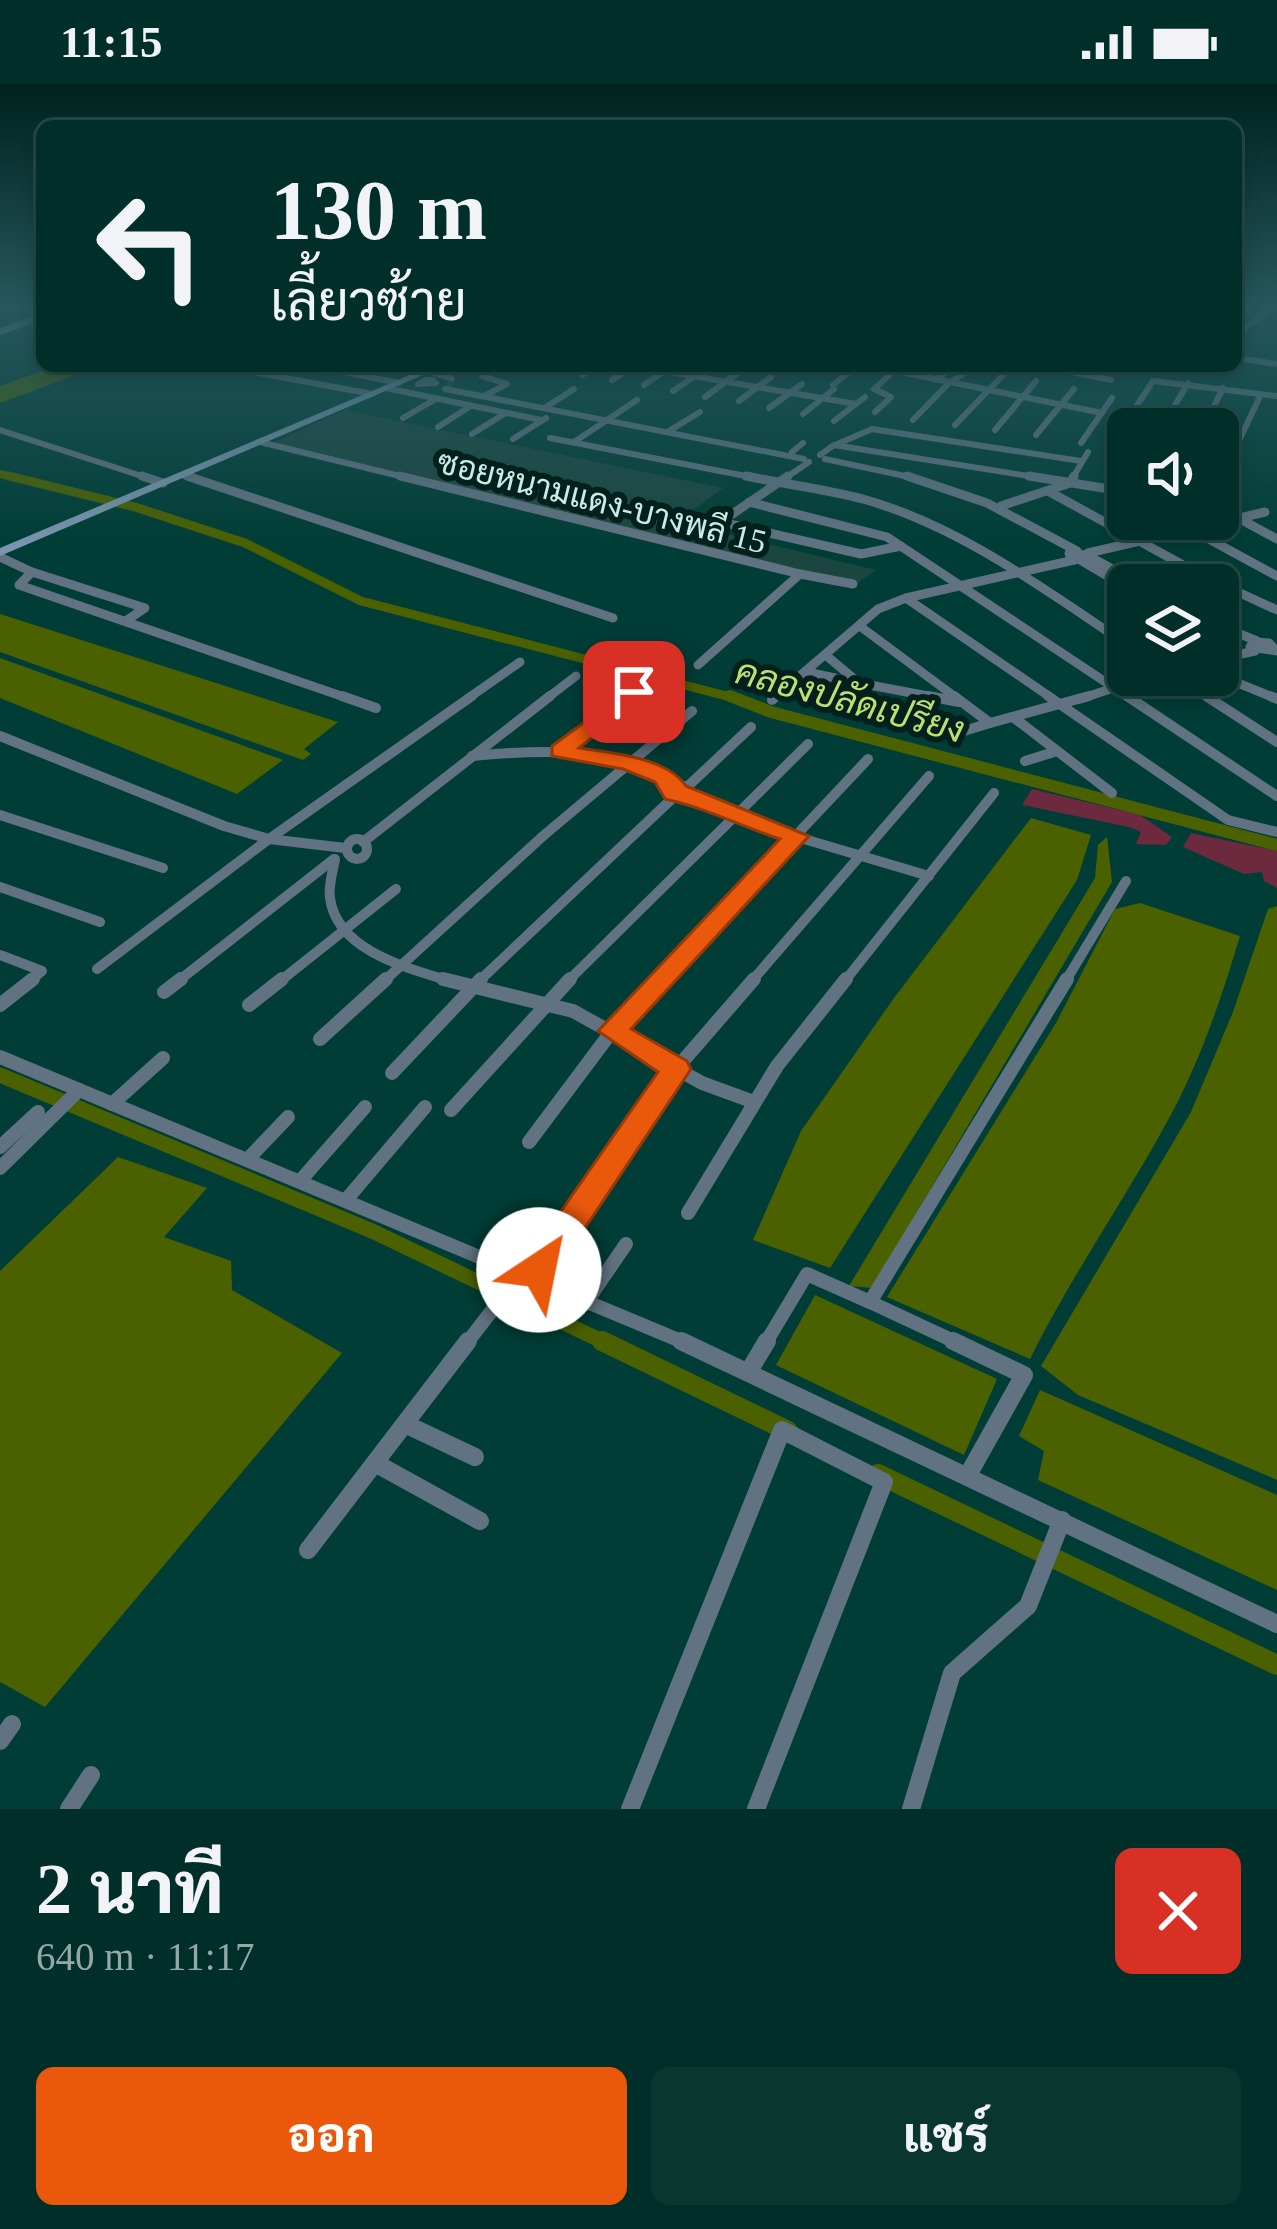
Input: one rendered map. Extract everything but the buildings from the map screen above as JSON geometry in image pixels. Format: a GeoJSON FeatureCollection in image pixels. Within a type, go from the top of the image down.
{"type":"FeatureCollection","features":[{"type":"Feature","properties":{"kind":"main road"},"geometry":{"type":"LineString","coordinates":[[3,550],[372,394],[400,388]]}},
{"type":"Feature","properties":{"kind":"street"},"geometry":{"type":"LineString","coordinates":[[337,388],[372,394]]}},
{"type":"Feature","properties":{"kind":"street"},"geometry":{"type":"LineString","coordinates":[[431,388],[435,399]]}},
{"type":"Feature","properties":{"kind":"street"},"geometry":{"type":"LineString","coordinates":[[458,388],[936,482],[1000,506],[1107,574]]}},
{"type":"Feature","properties":{"kind":"street"},"geometry":{"type":"LineString","coordinates":[[487,394],[500,388]]}},
{"type":"Feature","properties":{"kind":"street"},"geometry":{"type":"LineString","coordinates":[[673,391],[678,388]]}},
{"type":"Feature","properties":{"kind":"street"},"geometry":{"type":"LineString","coordinates":[[705,397],[718,388]]}},
{"type":"Feature","properties":{"kind":"street"},"geometry":{"type":"LineString","coordinates":[[739,401],[757,388]]}},
{"type":"Feature","properties":{"kind":"street"},"geometry":{"type":"LineString","coordinates":[[767,388],[856,404]]}},
{"type":"Feature","properties":{"kind":"street"},"geometry":{"type":"LineString","coordinates":[[769,408],[797,388]]}},
{"type":"Feature","properties":{"kind":"street"},"geometry":{"type":"LineString","coordinates":[[803,414],[833,388]]}},
{"type":"Feature","properties":{"kind":"street"},"geometry":{"type":"LineString","coordinates":[[875,412],[891,397],[876,388]]}},
{"type":"Feature","properties":{"kind":"street"},"geometry":{"type":"LineString","coordinates":[[913,420],[946,388]]}},
{"type":"Feature","properties":{"kind":"street"},"geometry":{"type":"LineString","coordinates":[[970,388],[1102,413]]}},
{"type":"Feature","properties":{"kind":"street"},"geometry":{"type":"LineString","coordinates":[[955,424],[990,388]]}},
{"type":"Feature","properties":{"kind":"street"},"geometry":{"type":"LineString","coordinates":[[995,430],[1031,388]]}},
{"type":"Feature","properties":{"kind":"street"},"geometry":{"type":"LineString","coordinates":[[1212,408],[1221,388]]}},
{"type":"Feature","properties":{"kind":"street"},"geometry":{"type":"LineString","coordinates":[[1224,388],[1276,396]]}},
{"type":"Feature","properties":{"kind":"street"},"geometry":{"type":"LineString","coordinates":[[513,439],[542,420],[574,389]]}},
{"type":"Feature","properties":{"kind":"street"},"geometry":{"type":"LineString","coordinates":[[1036,435],[1074,389]]}},
{"type":"Feature","properties":{"kind":"street"},"geometry":{"type":"LineString","coordinates":[[1239,441],[1262,394]]}},
{"type":"Feature","properties":{"kind":"street"},"geometry":{"type":"LineString","coordinates":[[834,421],[865,397]]}},
{"type":"Feature","properties":{"kind":"street"},"geometry":{"type":"LineString","coordinates":[[1082,442],[1112,398]]}},
{"type":"Feature","properties":{"kind":"street"},"geometry":{"type":"LineString","coordinates":[[403,418],[435,399],[542,420]]}},
{"type":"Feature","properties":{"kind":"street"},"geometry":{"type":"LineString","coordinates":[[574,442],[637,400]]}},
{"type":"Feature","properties":{"kind":"street"},"geometry":{"type":"LineString","coordinates":[[437,427],[470,406]]}},
{"type":"Feature","properties":{"kind":"street"},"geometry":{"type":"LineString","coordinates":[[672,430],[700,412]]}},
{"type":"Feature","properties":{"kind":"street"},"geometry":{"type":"LineString","coordinates":[[472,434],[506,413]]}},
{"type":"Feature","properties":{"kind":"street"},"geometry":{"type":"LineString","coordinates":[[709,530],[834,445],[872,429],[1082,461]]}},
{"type":"Feature","properties":{"kind":"street"},"geometry":{"type":"LineString","coordinates":[[0,430],[163,483]]}},
{"type":"Feature","properties":{"kind":"street"},"geometry":{"type":"LineString","coordinates":[[672,430],[793,452],[957,494],[1107,569]]}},
{"type":"Feature","properties":{"kind":"street"},"geometry":{"type":"LineString","coordinates":[[550,438],[904,512],[947,529],[1107,632]]}},
{"type":"Feature","properties":{"kind":"street","name":"ซอยหนามแดง-บางพลี 15"},"geometry":{"type":"LineString","coordinates":[[260,442],[800,574]]}},
{"type":"Feature","properties":{"kind":"street"},"geometry":{"type":"LineString","coordinates":[[793,452],[803,443]]}},
{"type":"Feature","properties":{"kind":"street"},"geometry":{"type":"LineString","coordinates":[[834,445],[1107,490]]}},
{"type":"Feature","properties":{"kind":"street"},"geometry":{"type":"LineString","coordinates":[[1000,506],[1070,483],[1088,452]]}},
{"type":"Feature","properties":{"kind":"street"},"geometry":{"type":"LineString","coordinates":[[936,482],[950,473]]}},
{"type":"Feature","properties":{"kind":"street"},"geometry":{"type":"LineString","coordinates":[[182,475],[613,618]]}},
{"type":"Feature","properties":{"kind":"street"},"geometry":{"type":"LineString","coordinates":[[1048,490],[1277,610]]}},
{"type":"Feature","properties":{"kind":"street"},"geometry":{"type":"LineString","coordinates":[[749,502],[849,524],[902,546],[1107,686]]}},
{"type":"Feature","properties":{"kind":"street"},"geometry":{"type":"LineString","coordinates":[[1239,509],[1277,514]]}},
{"type":"Feature","properties":{"kind":"street"},"geometry":{"type":"LineString","coordinates":[[1239,518],[1265,512]]}},
{"type":"Feature","properties":{"kind":"street"},"geometry":{"type":"LineString","coordinates":[[1239,518],[1277,539]]}},
{"type":"Feature","properties":{"kind":"street"},"geometry":{"type":"LineString","coordinates":[[721,522],[861,554],[902,546]]}},
{"type":"Feature","properties":{"kind":"street"},"geometry":{"type":"LineString","coordinates":[[772,700],[878,609],[957,583],[1146,540]]}},
{"type":"Feature","properties":{"kind":"street"},"geometry":{"type":"LineString","coordinates":[[1211,540],[1277,576]]}},
{"type":"Feature","properties":{"kind":"street"},"geometry":{"type":"LineString","coordinates":[[3,550],[32,572],[145,608],[127,620]]}},
{"type":"Feature","properties":{"kind":"street"},"geometry":{"type":"LineString","coordinates":[[32,572],[19,585],[376,708]]}},
{"type":"Feature","properties":{"kind":"street"},"geometry":{"type":"LineString","coordinates":[[800,574],[854,584]]}},
{"type":"Feature","properties":{"kind":"street","name":"ซอยหนามแดง-บางพลี 15"},"geometry":{"type":"LineString","coordinates":[[698,665],[800,574]]}},
{"type":"Feature","properties":{"kind":"street"},"geometry":{"type":"LineString","coordinates":[[1240,594],[1261,589]]}},
{"type":"Feature","properties":{"kind":"street"},"geometry":{"type":"LineString","coordinates":[[906,598],[1228,820],[1277,832]]}},
{"type":"Feature","properties":{"kind":"street"},"geometry":{"type":"LineString","coordinates":[[861,627],[990,723]]}},
{"type":"Feature","properties":{"kind":"street"},"geometry":{"type":"LineString","coordinates":[[1239,639],[1275,649]]}},
{"type":"Feature","properties":{"kind":"street"},"geometry":{"type":"LineString","coordinates":[[1239,651],[1254,646]]}},
{"type":"Feature","properties":{"kind":"street"},"geometry":{"type":"LineString","coordinates":[[828,656],[859,683]]}},
{"type":"Feature","properties":{"kind":"street"},"geometry":{"type":"LineString","coordinates":[[97,969],[269,838],[520,662]]}},
{"type":"Feature","properties":{"kind":"street"},"geometry":{"type":"LineString","coordinates":[[807,672],[964,703]]}},
{"type":"Feature","properties":{"kind":"street"},"geometry":{"type":"LineString","coordinates":[[164,992],[576,676]]}},
{"type":"Feature","properties":{"kind":"street"},"geometry":{"type":"LineString","coordinates":[[1239,684],[1277,699]]}},
{"type":"Feature","properties":{"kind":"street"},"geometry":{"type":"LineString","coordinates":[[954,734],[1107,691]]}},
{"type":"Feature","properties":{"kind":"street"},"geometry":{"type":"LineString","coordinates":[[560,751],[634,692]]}},
{"type":"Feature","properties":{"kind":"street"},"geometry":{"type":"LineString","coordinates":[[1123,696],[1277,796]]}},
{"type":"Feature","properties":{"kind":"street"},"geometry":{"type":"LineString","coordinates":[[1206,696],[1277,742]]}},
{"type":"Feature","properties":{"kind":"street"},"geometry":{"type":"LineString","coordinates":[[320,1039],[692,711]]}},
{"type":"Feature","properties":{"kind":"street"},"geometry":{"type":"LineString","coordinates":[[1013,717],[1112,793]]}},
{"type":"Feature","properties":{"kind":"street"},"geometry":{"type":"LineString","coordinates":[[392,1073],[473,986],[751,727]]}},
{"type":"Feature","properties":{"kind":"street"},"geometry":{"type":"LineString","coordinates":[[0,736],[224,826],[342,853]]}},
{"type":"Feature","properties":{"kind":"street"},"geometry":{"type":"LineString","coordinates":[[451,1110],[546,1003],[808,744]]}},
{"type":"Feature","properties":{"kind":"street"},"geometry":{"type":"LineString","coordinates":[[471,757],[560,751],[628,763],[734,816],[929,876]]}},
{"type":"Feature","properties":{"kind":"street"},"geometry":{"type":"LineString","coordinates":[[1025,761],[1054,752]]}},
{"type":"Feature","properties":{"kind":"street"},"geometry":{"type":"LineString","coordinates":[[529,1142],[612,1031],[868,759]]}},
{"type":"Feature","properties":{"kind":"street"},"geometry":{"type":"LineString","coordinates":[[308,1550],[530,1271],[676,1069],[929,776]]}},
{"type":"Feature","properties":{"kind":"street"},"geometry":{"type":"LineString","coordinates":[[688,1213],[776,1066],[994,793]]}},
{"type":"Feature","properties":{"kind":"street"},"geometry":{"type":"LineString","coordinates":[[0,815],[163,868]]}},
{"type":"Feature","properties":{"kind":"street"},"geometry":{"type":"LineString","coordinates":[[342,853],[327,897],[344,930],[399,965],[420,975],[546,1003],[612,1031],[676,1069],[754,1102]]}},
{"type":"Feature","properties":{"kind":"street"},"geometry":{"type":"LineString","coordinates":[[870,1302],[1126,881]]}},
{"type":"Feature","properties":{"kind":"street"},"geometry":{"type":"LineString","coordinates":[[0,887],[100,922]]}},
{"type":"Feature","properties":{"kind":"street"},"geometry":{"type":"LineString","coordinates":[[249,1005],[396,889]]}},
{"type":"Feature","properties":{"kind":"street"},"geometry":{"type":"LineString","coordinates":[[0,955],[42,971],[0,1005]]}},
{"type":"Feature","properties":{"kind":"street"},"geometry":{"type":"LineString","coordinates":[[0,1057],[530,1271],[1277,1624]]}},
{"type":"Feature","properties":{"kind":"street"},"geometry":{"type":"LineString","coordinates":[[112,1104],[163,1058]]}},
{"type":"Feature","properties":{"kind":"street"},"geometry":{"type":"LineString","coordinates":[[0,1168],[79,1090]]}},
{"type":"Feature","properties":{"kind":"street"},"geometry":{"type":"LineString","coordinates":[[300,1181],[365,1107]]}},
{"type":"Feature","properties":{"kind":"street"},"geometry":{"type":"LineString","coordinates":[[346,1200],[424,1107]]}},
{"type":"Feature","properties":{"kind":"street"},"geometry":{"type":"LineString","coordinates":[[0,1147],[6,1133],[38,1112]]}},
{"type":"Feature","properties":{"kind":"street"},"geometry":{"type":"LineString","coordinates":[[247,1160],[288,1117]]}},
{"type":"Feature","properties":{"kind":"street"},"geometry":{"type":"LineString","coordinates":[[587,1301],[626,1244]]}},
{"type":"Feature","properties":{"kind":"street"},"geometry":{"type":"LineString","coordinates":[[749,1371],[807,1274],[870,1302],[1024,1376],[968,1475]]}},
{"type":"Feature","properties":{"kind":"street"},"geometry":{"type":"LineString","coordinates":[[405,1424],[475,1457]]}},
{"type":"Feature","properties":{"kind":"street"},"geometry":{"type":"LineString","coordinates":[[630,1809],[782,1430],[884,1482],[756,1809]]}},
{"type":"Feature","properties":{"kind":"street"},"geometry":{"type":"LineString","coordinates":[[375,1463],[480,1521]]}},
{"type":"Feature","properties":{"kind":"street"},"geometry":{"type":"LineString","coordinates":[[910,1809],[952,1673],[1028,1606],[1060,1524]]}},
{"type":"Feature","properties":{"kind":"street"},"geometry":{"type":"LineString","coordinates":[[69,1809],[91,1775]]}},
{"type":"Feature","properties":{"kind":"shaded area"},"geometry":{"type":"Polygon","coordinates":[[[0,388],[42,388],[0,403],[0,388]]]}},
{"type":"Feature","properties":{"kind":"shaded area"},"geometry":{"type":"Polygon","coordinates":[[[345,410],[723,488],[677,522],[876,570],[857,584],[272,443],[345,410]]]}},
{"type":"Feature","properties":{"kind":"shaded area"},"geometry":{"type":"Polygon","coordinates":[[[0,614],[338,722],[304,749],[311,754],[303,760],[0,652],[0,614]]]}},
{"type":"Feature","properties":{"kind":"shaded area"},"geometry":{"type":"Polygon","coordinates":[[[0,658],[283,760],[237,794],[0,698],[0,658]]]}},
{"type":"Feature","properties":{"kind":"shaded area"},"geometry":{"type":"Polygon","coordinates":[[[1032,789],[1140,815],[1172,837],[1166,845],[1136,844],[1141,832],[1129,827],[1022,805],[1032,789]]]}},
{"type":"Feature","properties":{"kind":"shaded area"},"geometry":{"type":"Polygon","coordinates":[[[1031,818],[1091,835],[1077,880],[830,1268],[753,1240],[801,1131],[894,998],[1031,818]]]}},
{"type":"Feature","properties":{"kind":"shaded area"},"geometry":{"type":"Polygon","coordinates":[[[1191,833],[1277,851],[1277,888],[1264,881],[1262,872],[1244,874],[1183,847],[1191,833]]]}},
{"type":"Feature","properties":{"kind":"shaded area"},"geometry":{"type":"Polygon","coordinates":[[[1107,837],[1112,882],[872,1288],[849,1286],[1095,878],[1098,845],[1107,837]]]}},
{"type":"Feature","properties":{"kind":"shaded area"},"geometry":{"type":"Polygon","coordinates":[[[1140,903],[1240,936],[1211,1024],[1174,1109],[1030,1359],[887,1297],[1056,1023],[1115,909],[1140,903]]]}},
{"type":"Feature","properties":{"kind":"shaded area"},"geometry":{"type":"Polygon","coordinates":[[[1277,906],[1277,1480],[1078,1395],[1041,1366],[1191,1112],[1233,1012],[1268,909],[1277,906]]]}},
{"type":"Feature","properties":{"kind":"shaded area"},"geometry":{"type":"Polygon","coordinates":[[[118,1157],[207,1188],[164,1237],[231,1261],[232,1290],[342,1353],[45,1707],[0,1682],[0,1271],[118,1157]]]}},
{"type":"Feature","properties":{"kind":"shaded area"},"geometry":{"type":"Polygon","coordinates":[[[815,1295],[997,1379],[964,1455],[776,1365],[815,1295]]]}},
{"type":"Feature","properties":{"kind":"shaded area"},"geometry":{"type":"Polygon","coordinates":[[[1040,1390],[1277,1495],[1277,1590],[1038,1480],[1044,1451],[1019,1436],[1040,1390]]]}},
{"type":"Feature","properties":{"kind":"waterway","name":"คลองปลัดเปรียง"},"geometry":{"type":"LineString","coordinates":[[0,474],[21,479]]}},
{"type":"Feature","properties":{"kind":"waterway","name":"คลองปลัดเปรียง"},"geometry":{"type":"LineString","coordinates":[[9,476],[135,507],[245,543],[361,601],[737,699]]}},
{"type":"Feature","properties":{"kind":"waterway","name":"คลองปลัดเปรียง"},"geometry":{"type":"LineString","coordinates":[[730,696],[737,699]]}},
{"type":"Feature","properties":{"kind":"waterway","name":"คลองปลัดเปรียง"},"geometry":{"type":"LineString","coordinates":[[737,699],[771,712],[1277,845]]}},
{"type":"Feature","properties":{"kind":"waterway"},"geometry":{"type":"LineString","coordinates":[[0,1075],[372,1231],[608,1344]]}},
{"type":"Feature","properties":{"kind":"waterway"},"geometry":{"type":"LineString","coordinates":[[602,1341],[788,1431]]}},
{"type":"Feature","properties":{"kind":"waterway"},"geometry":{"type":"LineString","coordinates":[[878,1474],[1277,1665]]}},
{"type":"Feature","properties":{"kind":"route"},"geometry":{"type":"LineString","coordinates":[[539,1270],[676,1069],[612,1031],[796,836],[734,816],[688,793],[673,794],[669,790],[675,785],[628,763],[560,751],[634,692]]}}]}
